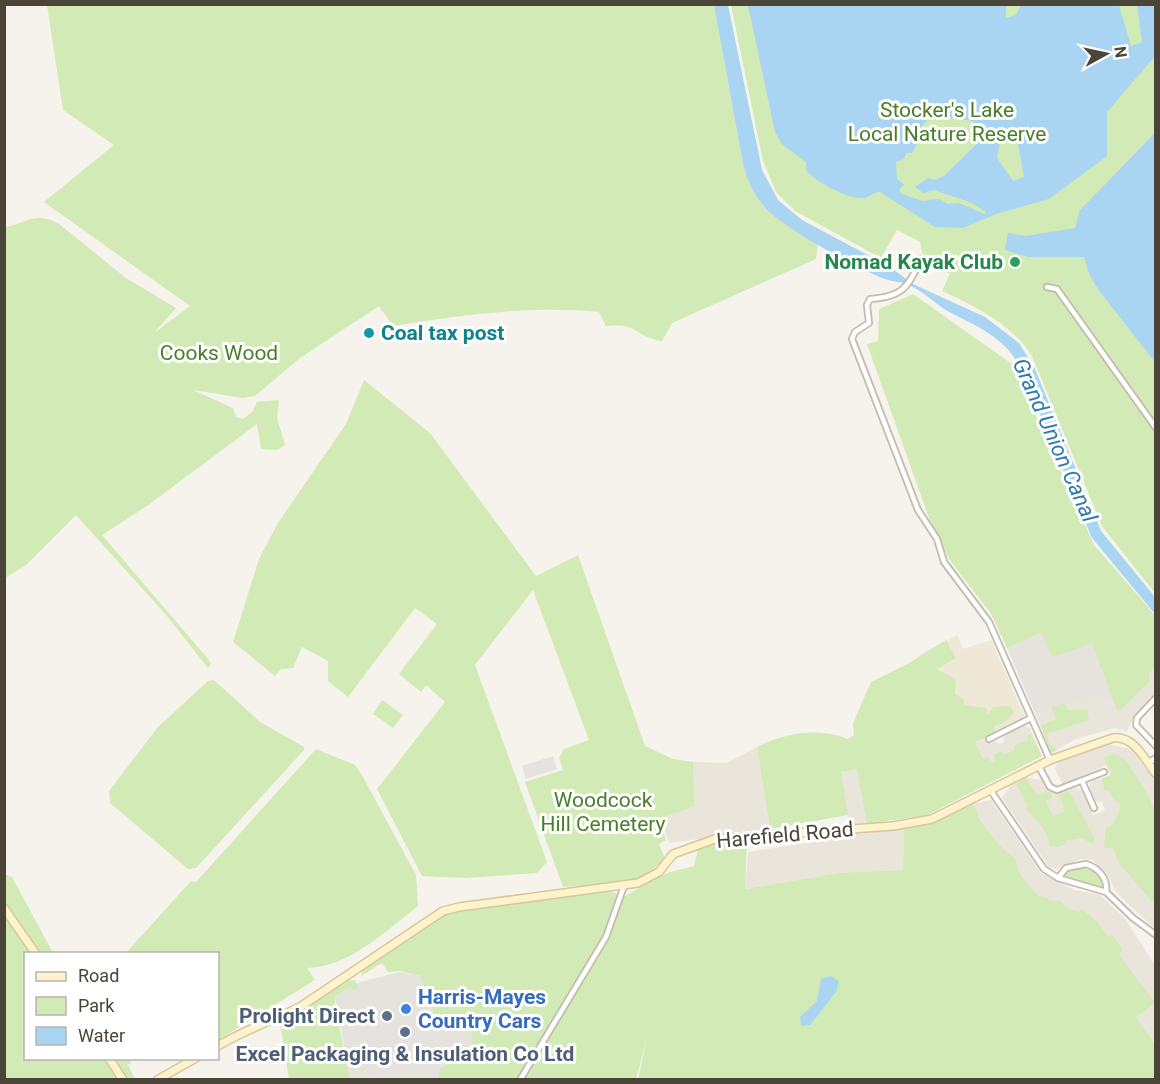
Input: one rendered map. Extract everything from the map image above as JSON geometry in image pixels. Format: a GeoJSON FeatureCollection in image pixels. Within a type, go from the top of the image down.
{"type":"FeatureCollection","features":[{"type":"Feature","properties":{"kind":"street"},"geometry":{"type":"LineString","coordinates":[[921,259],[906,288],[899,294],[870,299],[867,304],[869,323],[855,332],[852,339],[918,510],[937,539],[944,562],[989,622],[1050,760]]}},
{"type":"Feature","properties":{"kind":"street"},"geometry":{"type":"LineString","coordinates":[[1047,287],[1057,289],[1155,428]]}},
{"type":"Feature","properties":{"kind":"street"},"geometry":{"type":"LineString","coordinates":[[1155,698],[1137,718],[1136,725],[1155,746]]}},
{"type":"Feature","properties":{"kind":"street"},"geometry":{"type":"LineString","coordinates":[[989,739],[1031,718]]}},
{"type":"Feature","properties":{"kind":"street","name":"Harefield Road"},"geometry":{"type":"LineString","coordinates":[[219,1046],[242,1031],[274,1020],[300,1007],[443,911],[624,886],[659,872],[673,854],[699,843],[730,837],[915,823],[947,813],[1038,765],[1084,746],[1118,737],[1131,743],[1155,774]]}},
{"type":"Feature","properties":{"kind":"street"},"geometry":{"type":"LineString","coordinates":[[1148,763],[1155,758]]}},
{"type":"Feature","properties":{"kind":"street"},"geometry":{"type":"LineString","coordinates":[[1038,765],[1047,783],[1054,789],[1063,789],[1104,772]]}},
{"type":"Feature","properties":{"kind":"street"},"geometry":{"type":"LineString","coordinates":[[1082,781],[1094,808]]}},
{"type":"Feature","properties":{"kind":"street"},"geometry":{"type":"LineString","coordinates":[[991,791],[1039,864],[1058,878],[1106,892],[1133,918],[1155,934]]}},
{"type":"Feature","properties":{"kind":"street"},"geometry":{"type":"LineString","coordinates":[[1058,878],[1063,870],[1074,865],[1093,866],[1106,880],[1106,892]]}},
{"type":"Feature","properties":{"kind":"street"},"geometry":{"type":"LineString","coordinates":[[520,1080],[597,954],[616,916],[624,886]]}},
{"type":"Feature","properties":{"kind":"street"},"geometry":{"type":"LineString","coordinates":[[4,908],[35,952]]}},
{"type":"Feature","properties":{"kind":"street"},"geometry":{"type":"LineString","coordinates":[[110,1060],[123,1080]]}},
{"type":"Feature","properties":{"kind":"street"},"geometry":{"type":"LineString","coordinates":[[157,1080],[194,1060]]}},
{"type":"Feature","properties":{"kind":"shaded area"},"geometry":{"type":"Polygon","coordinates":[[[1041,633],[1092,643],[1114,697],[1092,697],[1035,713],[1007,648],[1041,633]]]}},
{"type":"Feature","properties":{"kind":"shaded area"},"geometry":{"type":"Polygon","coordinates":[[[957,635],[963,649],[991,640],[1025,718],[964,749],[919,655],[957,635]]]}},
{"type":"Feature","properties":{"kind":"shaded area"},"geometry":{"type":"Polygon","coordinates":[[[1155,638],[1155,693],[1134,716],[1127,731],[1115,728],[1076,739],[1051,753],[1035,713],[1092,697],[1114,697],[1155,638]]]}},
{"type":"Feature","properties":{"kind":"shaded area"},"geometry":{"type":"Polygon","coordinates":[[[1023,726],[1029,727],[1042,756],[983,786],[964,749],[987,737],[990,743],[995,741],[999,744],[1004,742],[1004,735],[1023,726]]]}},
{"type":"Feature","properties":{"kind":"shaded area"},"geometry":{"type":"Polygon","coordinates":[[[1106,744],[1131,749],[1155,781],[1155,929],[1117,893],[1107,874],[1092,860],[1081,859],[1056,869],[1049,867],[1002,798],[1011,785],[1025,777],[1042,780],[1048,790],[1053,792],[1060,793],[1075,788],[1083,791],[1093,815],[1101,813],[1105,810],[1102,802],[1095,801],[1089,788],[1092,781],[1111,777],[1106,765],[1063,785],[1055,769],[1059,760],[1106,744]]]}},
{"type":"Feature","properties":{"kind":"shaded area"},"geometry":{"type":"Polygon","coordinates":[[[757,747],[770,829],[670,843],[658,819],[695,805],[693,762],[726,763],[757,747]]]}},
{"type":"Feature","properties":{"kind":"shaded area"},"geometry":{"type":"Polygon","coordinates":[[[553,756],[557,769],[526,779],[522,766],[553,756]]]}},
{"type":"Feature","properties":{"kind":"shaded area"},"geometry":{"type":"Polygon","coordinates":[[[857,768],[866,806],[867,824],[849,824],[840,772],[857,768]]]}},
{"type":"Feature","properties":{"kind":"shaded area"},"geometry":{"type":"Polygon","coordinates":[[[991,800],[1041,873],[1074,890],[1100,895],[1125,919],[1155,965],[1155,1044],[1083,943],[929,824],[971,804],[991,800]]]}},
{"type":"Feature","properties":{"kind":"shaded area"},"geometry":{"type":"Polygon","coordinates":[[[904,828],[903,870],[838,873],[745,889],[748,852],[838,838],[838,833],[904,828]]]}},
{"type":"Feature","properties":{"kind":"shaded area"},"geometry":{"type":"Polygon","coordinates":[[[400,972],[420,976],[440,1028],[472,1031],[470,1064],[433,1079],[350,1079],[335,997],[360,982],[400,972]]]}},
{"type":"Feature","properties":{"kind":"shaded area"},"geometry":{"type":"Polygon","coordinates":[[[375,1038],[385,1070],[369,1074],[359,1043],[375,1038]]]}},
{"type":"Feature","properties":{"kind":"green space","name":"Cooks Wood"},"geometry":{"type":"Polygon","coordinates":[[[47,5],[714,5],[743,164],[748,178],[771,212],[818,244],[816,259],[672,323],[662,341],[624,326],[606,326],[599,312],[522,310],[393,326],[379,306],[300,358],[255,396],[243,398],[193,390],[233,408],[236,417],[243,419],[252,412],[257,402],[279,400],[277,418],[285,445],[278,450],[261,449],[257,424],[147,506],[102,535],[209,660],[211,664],[208,668],[167,616],[76,515],[26,565],[5,578],[5,227],[37,218],[44,218],[59,224],[126,278],[176,308],[154,333],[190,306],[44,202],[114,145],[63,110],[47,5]]]}},
{"type":"Feature","properties":{"kind":"green space","name":"Stocker's Lake Local Nature Reserve"},"geometry":{"type":"Polygon","coordinates":[[[731,5],[1155,5],[1155,593],[1102,526],[1032,356],[1014,334],[991,317],[942,291],[950,274],[924,262],[920,242],[897,230],[881,258],[795,211],[776,192],[763,161],[731,5]]]}},
{"type":"Feature","properties":{"kind":"green space"},"geometry":{"type":"Polygon","coordinates":[[[913,294],[1012,364],[1094,545],[1155,615],[1155,669],[1149,673],[1149,682],[1121,710],[1117,710],[1092,643],[1053,657],[1041,633],[1007,648],[991,614],[949,559],[929,518],[867,344],[878,341],[879,309],[913,294]]]}},
{"type":"Feature","properties":{"kind":"green space","name":"Woodcock Hill Cemetery"},"geometry":{"type":"Polygon","coordinates":[[[364,380],[430,433],[536,576],[578,555],[645,746],[673,759],[693,762],[695,806],[658,819],[666,840],[659,844],[665,859],[641,877],[618,884],[563,887],[525,782],[563,770],[559,758],[564,749],[589,740],[533,590],[475,665],[547,862],[537,873],[465,878],[422,876],[377,789],[445,702],[426,685],[421,692],[399,674],[437,624],[415,608],[348,697],[328,681],[328,661],[302,647],[293,668],[281,669],[275,676],[233,642],[259,559],[278,523],[346,424],[364,380]]]}},
{"type":"Feature","properties":{"kind":"green space"},"geometry":{"type":"Polygon","coordinates":[[[946,640],[956,658],[936,669],[956,679],[955,694],[964,700],[964,705],[986,708],[988,715],[993,707],[1010,706],[1014,713],[1003,723],[994,726],[995,733],[975,742],[983,759],[987,757],[992,762],[995,760],[994,754],[1001,751],[1004,755],[1015,750],[1014,746],[1028,740],[1027,736],[1030,734],[1042,756],[927,815],[867,824],[857,769],[841,772],[848,815],[770,829],[757,747],[779,738],[802,733],[825,733],[848,739],[854,735],[853,723],[871,682],[909,663],[946,640]]]}},
{"type":"Feature","properties":{"kind":"green space"},"geometry":{"type":"Polygon","coordinates":[[[214,680],[260,722],[304,747],[304,750],[196,868],[188,869],[110,803],[109,791],[158,727],[208,681],[214,680]]]}},
{"type":"Feature","properties":{"kind":"green space"},"geometry":{"type":"Polygon","coordinates":[[[382,700],[403,715],[393,728],[373,714],[382,700]]]}},
{"type":"Feature","properties":{"kind":"green space"},"geometry":{"type":"Polygon","coordinates":[[[1064,703],[1068,710],[1087,710],[1089,720],[1047,734],[1049,744],[1056,748],[1056,751],[1051,753],[1041,726],[1056,719],[1051,707],[1064,703]]]}},
{"type":"Feature","properties":{"kind":"green space"},"geometry":{"type":"Polygon","coordinates":[[[316,749],[355,765],[363,777],[416,875],[418,906],[352,955],[323,966],[307,968],[315,980],[219,1039],[219,952],[127,952],[191,881],[196,882],[316,749]]]}},
{"type":"Feature","properties":{"kind":"green space"},"geometry":{"type":"Polygon","coordinates":[[[1113,754],[1125,759],[1145,790],[1155,811],[1155,905],[1119,863],[1113,848],[1104,848],[1106,828],[1114,823],[1121,805],[1113,799],[1110,791],[1105,790],[1101,779],[1113,774],[1103,758],[1113,754]]]}},
{"type":"Feature","properties":{"kind":"green space"},"geometry":{"type":"Polygon","coordinates":[[[1025,777],[1037,795],[1046,791],[1052,793],[1052,797],[1046,801],[1053,816],[1065,811],[1058,793],[1070,792],[1094,838],[1093,845],[1080,838],[1066,841],[1066,844],[1057,847],[1049,846],[1044,830],[1025,808],[1028,806],[1016,784],[1025,777]]]}},
{"type":"Feature","properties":{"kind":"green space"},"geometry":{"type":"Polygon","coordinates":[[[971,804],[997,843],[1015,859],[1020,874],[1038,895],[1055,902],[1059,899],[1065,906],[1079,912],[1081,908],[1098,923],[1108,937],[1112,935],[1122,949],[1119,954],[1155,1003],[1136,1017],[1155,1044],[1155,1079],[638,1079],[647,1039],[636,1079],[433,1079],[439,1077],[440,1069],[452,1063],[470,1064],[472,1031],[440,1029],[420,976],[400,971],[388,972],[382,963],[361,976],[363,968],[445,913],[473,907],[610,892],[625,896],[667,873],[694,866],[699,846],[747,838],[745,889],[838,873],[903,870],[904,828],[929,824],[971,804]]]}},
{"type":"Feature","properties":{"kind":"green space"},"geometry":{"type":"Polygon","coordinates":[[[1086,866],[1099,874],[1104,887],[1064,877],[1067,870],[1086,866]]]}},
{"type":"Feature","properties":{"kind":"green space"},"geometry":{"type":"Polygon","coordinates":[[[4,874],[12,877],[52,952],[24,952],[24,1060],[130,1060],[131,1063],[128,1065],[135,1079],[5,1079],[4,874]]]}},
{"type":"Feature","properties":{"kind":"green space"},"geometry":{"type":"Polygon","coordinates":[[[350,980],[355,980],[358,987],[354,990],[351,987],[335,997],[335,1006],[350,1079],[289,1079],[280,1023],[350,980]]]}},
{"type":"Feature","properties":{"kind":"water","name":"Grand Union Canal"},"geometry":{"type":"Polygon","coordinates":[[[714,5],[728,5],[762,170],[778,200],[802,220],[890,267],[913,284],[985,317],[1019,343],[1035,369],[1101,531],[1155,597],[1155,614],[1092,538],[1021,369],[1008,349],[982,329],[945,310],[912,287],[876,275],[821,247],[771,214],[759,200],[743,164],[714,5]]]}},
{"type":"Feature","properties":{"kind":"water","name":"Stocker's Lake Local Nature Reserve"},"geometry":{"type":"Polygon","coordinates":[[[748,5],[1006,5],[1006,18],[1016,15],[1021,5],[1119,5],[1131,46],[1142,42],[1137,5],[1154,5],[1155,56],[1107,112],[1107,156],[1049,199],[996,214],[963,228],[935,227],[880,192],[856,198],[831,188],[806,170],[806,162],[782,144],[775,132],[748,5]],[[933,114],[917,131],[918,142],[912,153],[906,153],[904,159],[896,162],[897,179],[905,185],[900,188],[900,193],[922,201],[939,199],[948,204],[959,203],[985,214],[986,212],[967,201],[935,190],[923,193],[915,187],[928,178],[934,180],[944,176],[989,132],[971,121],[933,114]],[[1002,133],[997,158],[1013,181],[1024,177],[1017,139],[1002,133]]]}},
{"type":"Feature","properties":{"kind":"water"},"geometry":{"type":"Polygon","coordinates":[[[1155,133],[1155,362],[1100,292],[1090,276],[1084,257],[1028,257],[1005,250],[1008,233],[1026,236],[1075,228],[1080,210],[1155,133]]]}},
{"type":"Feature","properties":{"kind":"water"},"geometry":{"type":"Polygon","coordinates":[[[831,976],[839,981],[836,992],[810,1025],[801,1026],[800,1017],[817,1001],[821,979],[831,976]]]}},
{"type":"Feature","properties":{"kind":"place","name":"Nomad Kayak Club"},"geometry":{"type":"Point","coordinates":[1015,262]}},
{"type":"Feature","properties":{"kind":"place","name":"Coal tax post"},"geometry":{"type":"Point","coordinates":[369,333]}},
{"type":"Feature","properties":{"kind":"place","name":"Harris-Mayes Country Cars"},"geometry":{"type":"Point","coordinates":[406,1009]}},
{"type":"Feature","properties":{"kind":"place","name":"Prolight Direct"},"geometry":{"type":"Point","coordinates":[387,1016]}},
{"type":"Feature","properties":{"kind":"place","name":"Excel Packaging & Insulation Co Ltd"},"geometry":{"type":"Point","coordinates":[405,1032]}}]}
